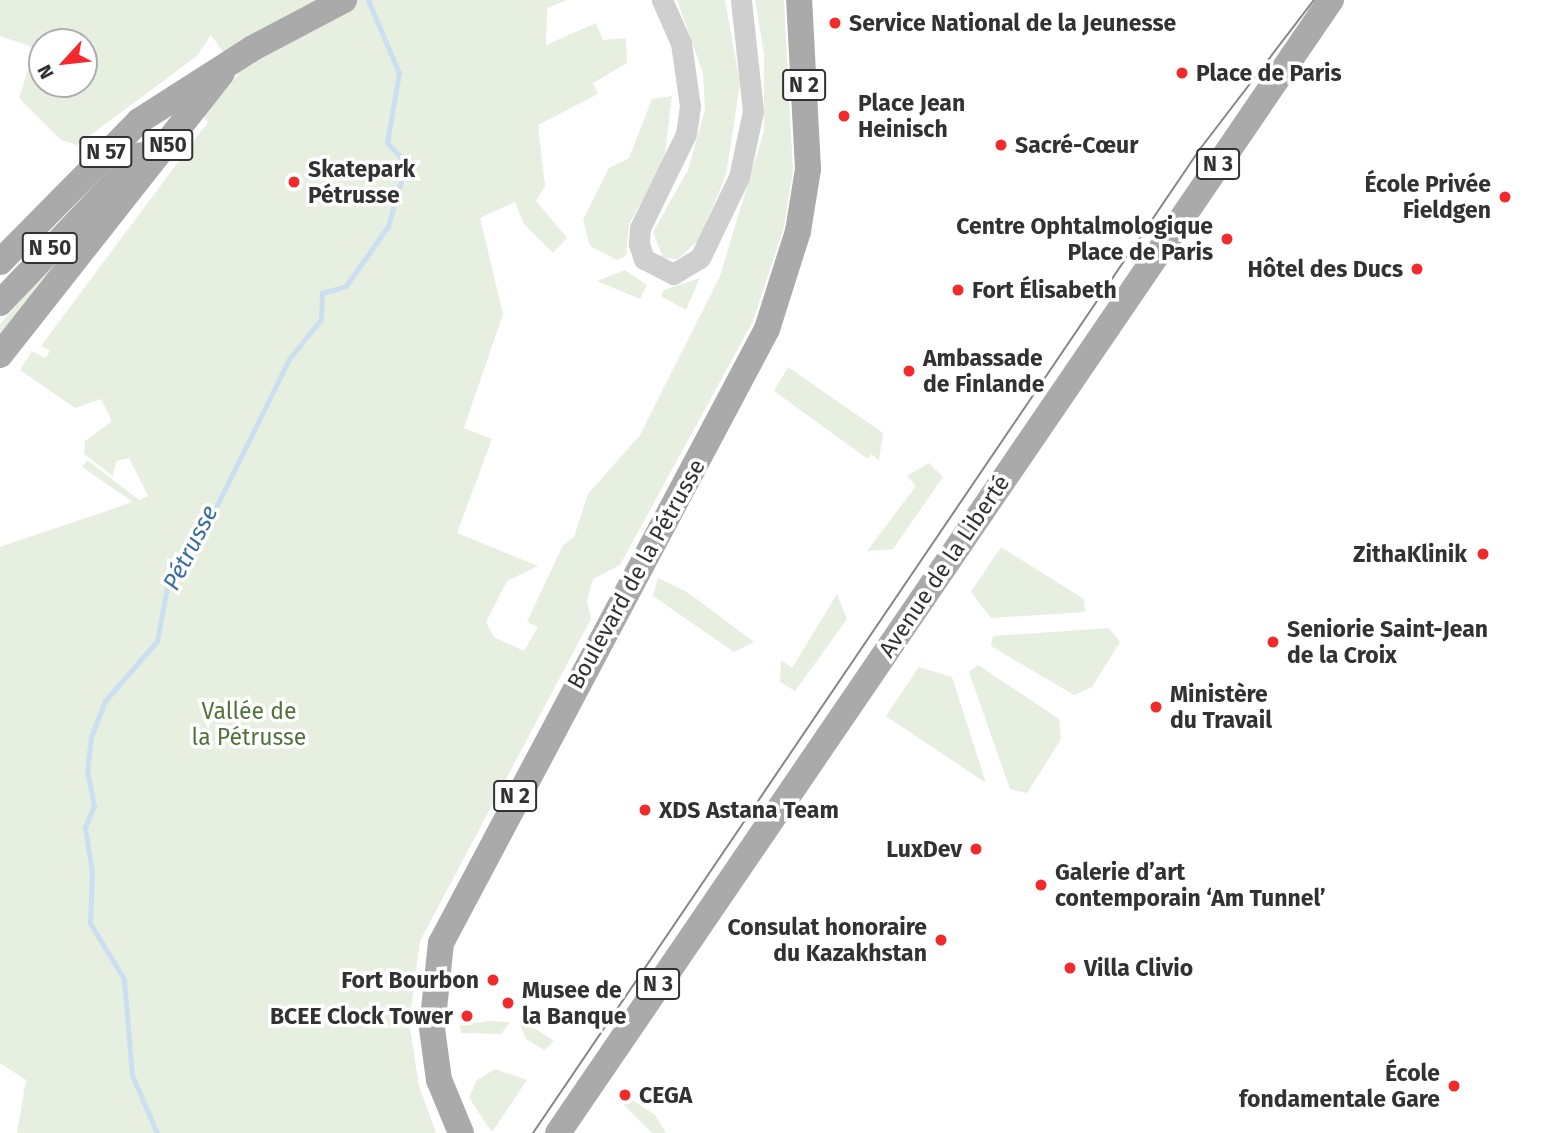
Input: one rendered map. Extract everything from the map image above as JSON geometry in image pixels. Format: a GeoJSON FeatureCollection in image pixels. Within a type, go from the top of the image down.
{"type":"FeatureCollection","features":[{"type":"Feature","properties":{"kind":"main road","name":"N 50"},"geometry":{"type":"LineString","coordinates":[[0,303],[41,257],[103,197],[229,64],[344,0]]}},
{"type":"Feature","properties":{"kind":"main road","name":"Boulevard de la Pétrusse"},"geometry":{"type":"LineString","coordinates":[[461,1133],[445,1099],[435,1050],[432,990],[441,943],[459,899],[767,329],[798,231],[807,180],[799,0]]}},
{"type":"Feature","properties":{"kind":"main road","name":"Avenue de la Liberté"},"geometry":{"type":"LineString","coordinates":[[558,1133],[1331,0]]}},
{"type":"Feature","properties":{"kind":"main road","name":"N 57"},"geometry":{"type":"LineString","coordinates":[[0,262],[82,175],[148,114],[229,64]]}},
{"type":"Feature","properties":{"kind":"main road","name":"N50"},"geometry":{"type":"LineString","coordinates":[[105,226],[229,64]]}},
{"type":"Feature","properties":{"kind":"main road"},"geometry":{"type":"LineString","coordinates":[[82,175],[103,197]]}},
{"type":"Feature","properties":{"kind":"main road","name":"N 50"},"geometry":{"type":"LineString","coordinates":[[0,355],[105,226],[109,211],[103,197]]}},
{"type":"Feature","properties":{"kind":"main road","name":"N 50"},"geometry":{"type":"LineString","coordinates":[[41,257],[60,258],[64,277]]}},
{"type":"Feature","properties":{"kind":"street"},"geometry":{"type":"LineString","coordinates":[[662,0],[681,43],[690,106],[687,134],[639,228],[639,244],[657,270],[673,274],[704,251],[739,177],[753,111],[741,0]]}},
{"type":"Feature","properties":{"kind":"green space","name":"Vallée de la Pétrusse"},"geometry":{"type":"Polygon","coordinates":[[[0,0],[567,0],[547,8],[546,45],[596,23],[603,40],[626,38],[627,63],[593,83],[598,94],[538,125],[545,186],[536,201],[567,238],[553,253],[524,224],[515,202],[480,218],[503,314],[464,428],[492,439],[457,533],[538,566],[507,581],[486,622],[494,637],[524,651],[538,627],[527,622],[563,545],[574,537],[588,494],[640,435],[720,276],[764,131],[764,54],[755,0],[784,0],[793,171],[784,227],[753,321],[620,565],[593,579],[587,601],[591,619],[420,941],[409,1022],[419,1086],[436,1133],[17,1133],[26,1080],[0,1063],[0,547],[133,502],[82,467],[87,460],[139,500],[148,496],[129,458],[116,461],[113,476],[84,454],[85,441],[112,421],[101,399],[75,408],[20,370],[32,351],[45,358],[50,351],[41,346],[208,122],[200,112],[239,74],[211,35],[197,56],[77,145],[61,140],[19,98],[28,70],[28,98],[98,98],[98,28],[28,28],[28,46],[0,36],[0,0]]]}},
{"type":"Feature","properties":{"kind":"green space"},"geometry":{"type":"Polygon","coordinates":[[[677,0],[725,0],[740,83],[726,175],[699,240],[678,259],[663,258],[653,232],[688,170],[705,110],[703,73],[677,0]]]}},
{"type":"Feature","properties":{"kind":"green space"},"geometry":{"type":"Polygon","coordinates":[[[672,96],[664,162],[629,224],[626,256],[617,260],[590,246],[583,220],[609,168],[629,158],[652,99],[672,96]]]}},
{"type":"Feature","properties":{"kind":"green space"},"geometry":{"type":"Polygon","coordinates":[[[49,268],[54,270],[0,342],[0,324],[49,268]]]}},
{"type":"Feature","properties":{"kind":"green space"},"geometry":{"type":"Polygon","coordinates":[[[625,270],[647,285],[640,299],[597,281],[625,270]]]}},
{"type":"Feature","properties":{"kind":"green space"},"geometry":{"type":"Polygon","coordinates":[[[700,278],[686,310],[661,296],[664,290],[700,278]]]}},
{"type":"Feature","properties":{"kind":"green space"},"geometry":{"type":"Polygon","coordinates":[[[788,367],[883,433],[879,460],[871,454],[868,459],[774,391],[788,367]]]}},
{"type":"Feature","properties":{"kind":"green space"},"geometry":{"type":"Polygon","coordinates":[[[929,463],[943,477],[893,549],[867,551],[916,486],[907,476],[929,463]]]}},
{"type":"Feature","properties":{"kind":"green space"},"geometry":{"type":"Polygon","coordinates":[[[1001,547],[1084,599],[1085,612],[991,618],[971,592],[1001,547]]]}},
{"type":"Feature","properties":{"kind":"green space"},"geometry":{"type":"Polygon","coordinates":[[[658,578],[687,592],[754,642],[734,652],[653,596],[658,578]]]}},
{"type":"Feature","properties":{"kind":"green space"},"geometry":{"type":"Polygon","coordinates":[[[837,594],[847,619],[795,691],[780,682],[781,660],[792,668],[837,594]]]}},
{"type":"Feature","properties":{"kind":"green space"},"geometry":{"type":"Polygon","coordinates":[[[1109,628],[1120,642],[1092,687],[1074,695],[991,646],[993,636],[1109,628]]]}},
{"type":"Feature","properties":{"kind":"green space"},"geometry":{"type":"Polygon","coordinates":[[[978,665],[1059,719],[1061,739],[1027,793],[1010,789],[969,672],[978,665]]]}},
{"type":"Feature","properties":{"kind":"green space"},"geometry":{"type":"Polygon","coordinates":[[[919,667],[952,677],[986,783],[886,716],[919,667]]]}},
{"type":"Feature","properties":{"kind":"green space"},"geometry":{"type":"Polygon","coordinates":[[[488,1021],[510,1022],[501,1034],[461,1033],[460,1025],[488,1021]]]}},
{"type":"Feature","properties":{"kind":"green space"},"geometry":{"type":"Polygon","coordinates":[[[520,1024],[537,1030],[554,1041],[544,1050],[526,1039],[520,1024]]]}},
{"type":"Feature","properties":{"kind":"green space"},"geometry":{"type":"Polygon","coordinates":[[[495,1069],[527,1080],[492,1132],[469,1098],[477,1080],[495,1069]]]}},
{"type":"Feature","properties":{"kind":"green space"},"geometry":{"type":"Polygon","coordinates":[[[625,1095],[655,1115],[666,1133],[652,1133],[624,1105],[625,1095]]]}},
{"type":"Feature","properties":{"kind":"waterway","name":"Pétrusse"},"geometry":{"type":"LineString","coordinates":[[157,1133],[132,1075],[124,979],[90,923],[92,873],[85,827],[94,806],[87,770],[91,737],[105,701],[157,641],[168,582],[193,554],[289,359],[321,319],[322,293],[346,286],[388,226],[401,181],[400,156],[387,143],[399,73],[368,0]]}},
{"type":"Feature","properties":{"kind":"tram line"},"geometry":{"type":"LineString","coordinates":[[533,1133],[1200,149],[1314,0]]}},
{"type":"Feature","properties":{"kind":"place","name":"Service National de la Jeunesse"},"geometry":{"type":"Point","coordinates":[835,23]}},
{"type":"Feature","properties":{"kind":"place","name":"Place de Paris"},"geometry":{"type":"Point","coordinates":[1182,73]}},
{"type":"Feature","properties":{"kind":"place","name":"Place Jean Heinisch"},"geometry":{"type":"Point","coordinates":[844,116]}},
{"type":"Feature","properties":{"kind":"place","name":"Sacré-Cœur"},"geometry":{"type":"Point","coordinates":[1001,145]}},
{"type":"Feature","properties":{"kind":"place","name":"Skatepark Pétrusse"},"geometry":{"type":"Point","coordinates":[294,182]}},
{"type":"Feature","properties":{"kind":"place","name":"École Privée Fieldgen"},"geometry":{"type":"Point","coordinates":[1505,197]}},
{"type":"Feature","properties":{"kind":"place","name":"Centre Ophtalmologique Place de Paris"},"geometry":{"type":"Point","coordinates":[1227,239]}},
{"type":"Feature","properties":{"kind":"place","name":"Hôtel des Ducs"},"geometry":{"type":"Point","coordinates":[1417,269]}},
{"type":"Feature","properties":{"kind":"place","name":"Fort Élisabeth"},"geometry":{"type":"Point","coordinates":[958,290]}},
{"type":"Feature","properties":{"kind":"place","name":"Ambassade de Finlande"},"geometry":{"type":"Point","coordinates":[909,371]}},
{"type":"Feature","properties":{"kind":"place","name":"ZithaKlinik"},"geometry":{"type":"Point","coordinates":[1483,554]}},
{"type":"Feature","properties":{"kind":"place","name":"Seniorie Saint-Jean de la Croix"},"geometry":{"type":"Point","coordinates":[1273,642]}},
{"type":"Feature","properties":{"kind":"place","name":"Ministère du Travail"},"geometry":{"type":"Point","coordinates":[1156,707]}},
{"type":"Feature","properties":{"kind":"place","name":"XDS Astana Team"},"geometry":{"type":"Point","coordinates":[645,810]}},
{"type":"Feature","properties":{"kind":"place","name":"LuxDev"},"geometry":{"type":"Point","coordinates":[976,849]}},
{"type":"Feature","properties":{"kind":"place","name":"Galerie d’art contemporain ‘Am Tunnel’"},"geometry":{"type":"Point","coordinates":[1041,885]}},
{"type":"Feature","properties":{"kind":"place","name":"Consulat honoraire du Kazakhstan"},"geometry":{"type":"Point","coordinates":[941,940]}},
{"type":"Feature","properties":{"kind":"place","name":"Villa Clivio"},"geometry":{"type":"Point","coordinates":[1070,968]}},
{"type":"Feature","properties":{"kind":"place","name":"Fort Bourbon"},"geometry":{"type":"Point","coordinates":[493,980]}},
{"type":"Feature","properties":{"kind":"place","name":"Musee de la Banque"},"geometry":{"type":"Point","coordinates":[508,1003]}},
{"type":"Feature","properties":{"kind":"place","name":"BCEE Clock Tower"},"geometry":{"type":"Point","coordinates":[467,1016]}},
{"type":"Feature","properties":{"kind":"place","name":"École fondamentale Gare"},"geometry":{"type":"Point","coordinates":[1454,1086]}},
{"type":"Feature","properties":{"kind":"place","name":"CEGA"},"geometry":{"type":"Point","coordinates":[625,1095]}}]}
